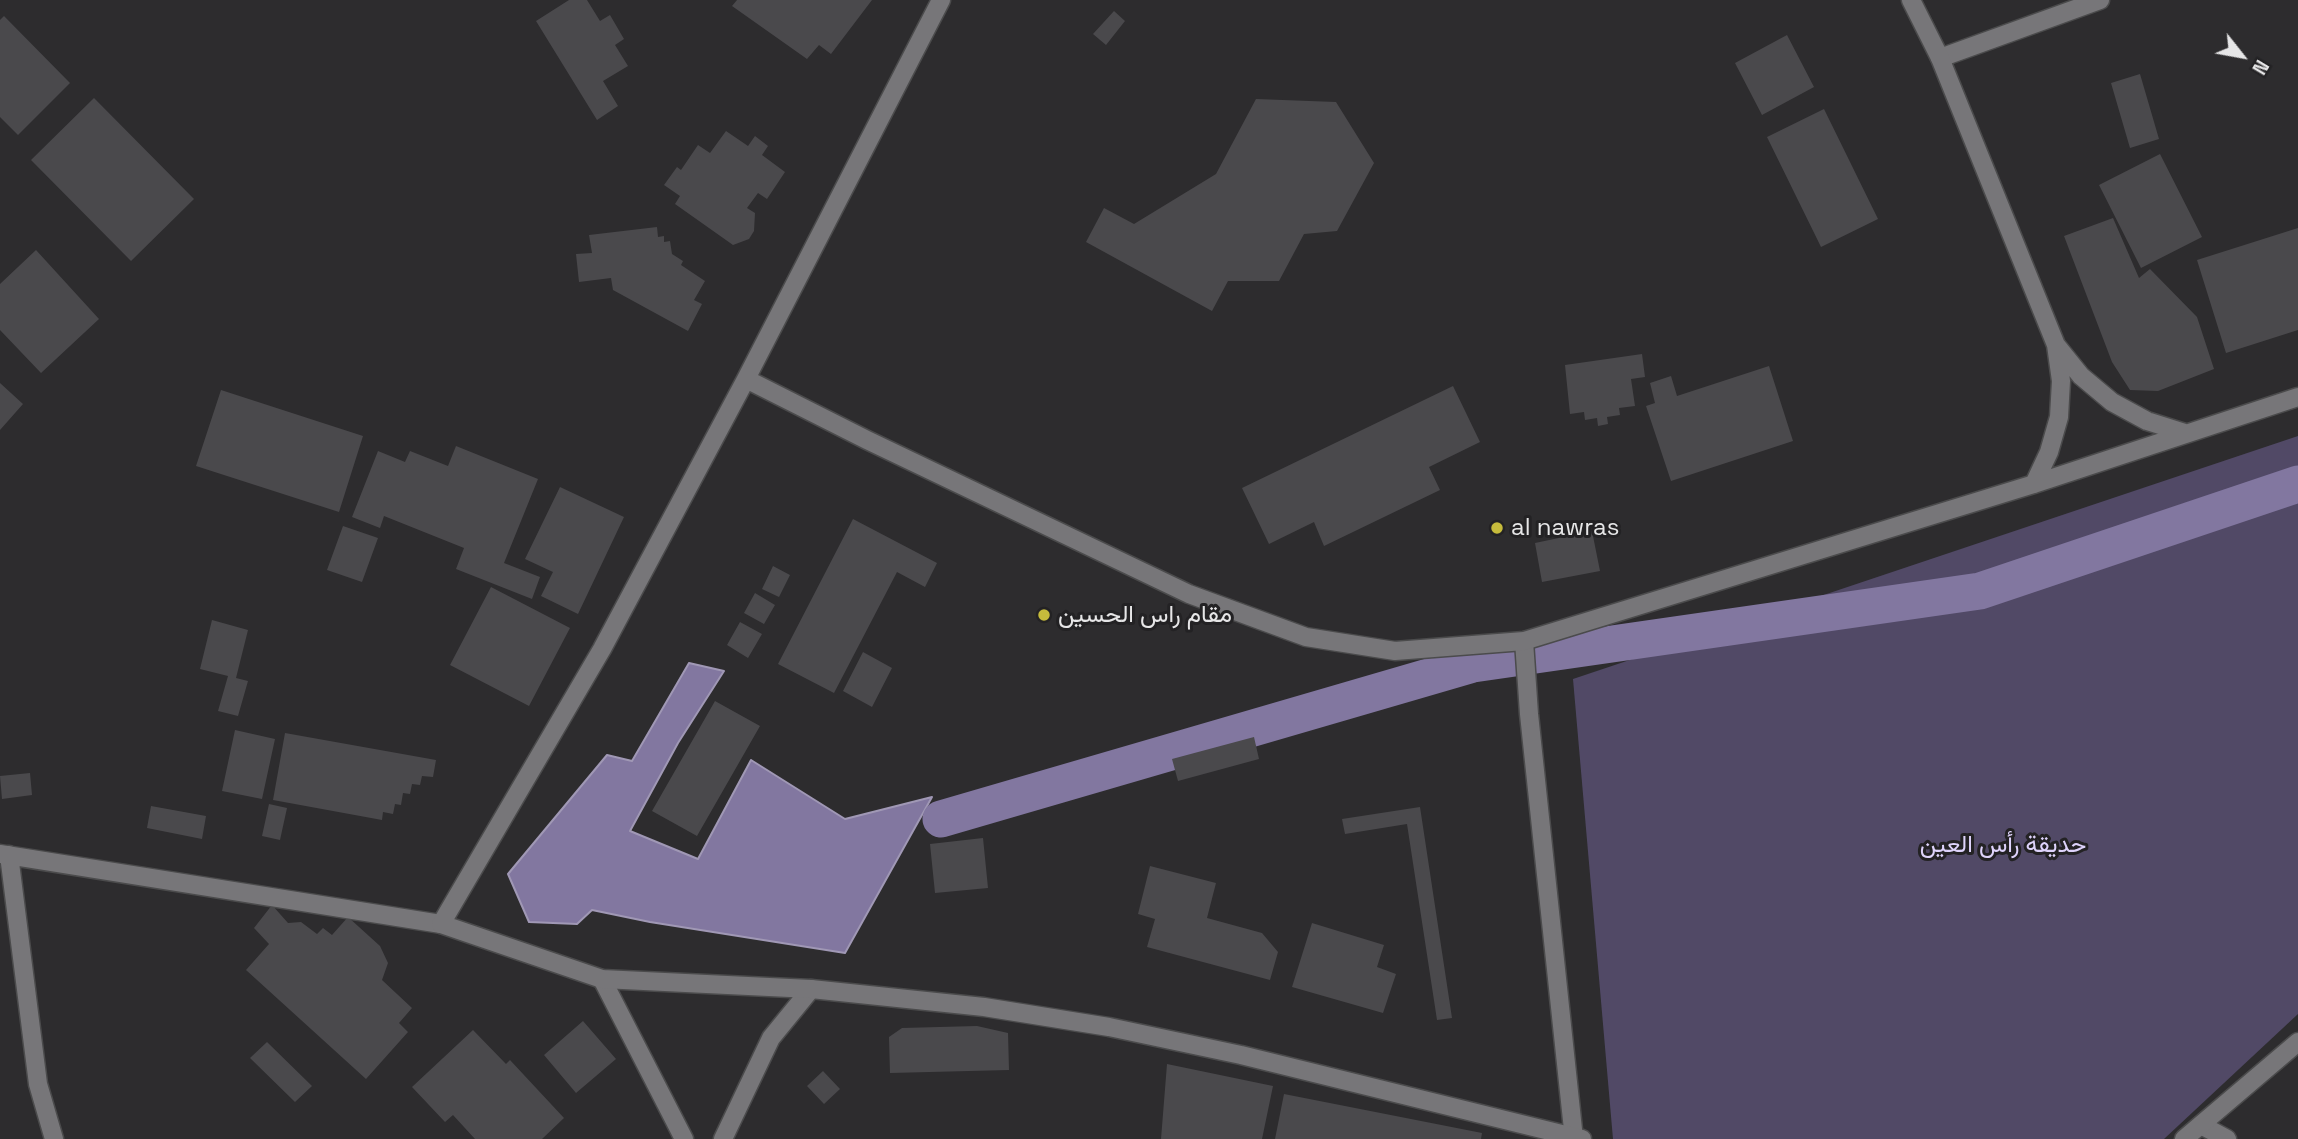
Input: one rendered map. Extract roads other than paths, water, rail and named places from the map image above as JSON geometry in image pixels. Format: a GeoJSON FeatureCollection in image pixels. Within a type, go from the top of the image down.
{"type":"FeatureCollection","features":[{"type":"Feature","properties":{"kind":"street"},"geometry":{"type":"LineString","coordinates":[[441,924],[602,649],[746,379],[942,0]]}},
{"type":"Feature","properties":{"kind":"street"},"geometry":{"type":"LineString","coordinates":[[1911,0],[1940,58],[2056,345],[2061,381],[2059,417],[2049,452],[2034,484]]}},
{"type":"Feature","properties":{"kind":"street"},"geometry":{"type":"LineString","coordinates":[[1940,58],[2100,0]]}},
{"type":"Feature","properties":{"kind":"street"},"geometry":{"type":"LineString","coordinates":[[2056,345],[2081,376],[2112,402],[2147,421],[2185,433]]}},
{"type":"Feature","properties":{"kind":"street"},"geometry":{"type":"LineString","coordinates":[[746,379],[1189,594],[1306,637],[1395,651],[1524,641],[2034,484],[2298,397]]}},
{"type":"Feature","properties":{"kind":"street"},"geometry":{"type":"LineString","coordinates":[[54,1139],[38,1084],[4,854],[441,924],[602,979],[811,989],[985,1007],[1109,1027],[1241,1055],[1577,1138],[1529,714],[1524,641]]}},
{"type":"Feature","properties":{"kind":"street"},"geometry":{"type":"LineString","coordinates":[[602,979],[684,1139]]}},
{"type":"Feature","properties":{"kind":"street"},"geometry":{"type":"LineString","coordinates":[[723,1139],[771,1038],[811,989]]}},
{"type":"Feature","properties":{"kind":"street"},"geometry":{"type":"LineString","coordinates":[[2184,1139],[2298,1042]]}},
{"type":"Feature","properties":{"kind":"street"},"geometry":{"type":"LineString","coordinates":[[2201,1125],[2227,1139]]}},
{"type":"Feature","properties":{"kind":"waterway"},"geometry":{"type":"LineString","coordinates":[[941,819],[1473,664],[1980,591],[2298,484]]}},
{"type":"Feature","properties":{"kind":"place","name":"al nawras"},"geometry":{"type":"Point","coordinates":[1497,528]}},
{"type":"Feature","properties":{"kind":"place","name":"مقام راس الحسين"},"geometry":{"type":"Point","coordinates":[1044,615]}},
{"type":"Feature","properties":{"kind":"park label","name":"حديقة رأس العين"},"geometry":{"type":"Point","coordinates":[2003,845]}}]}
